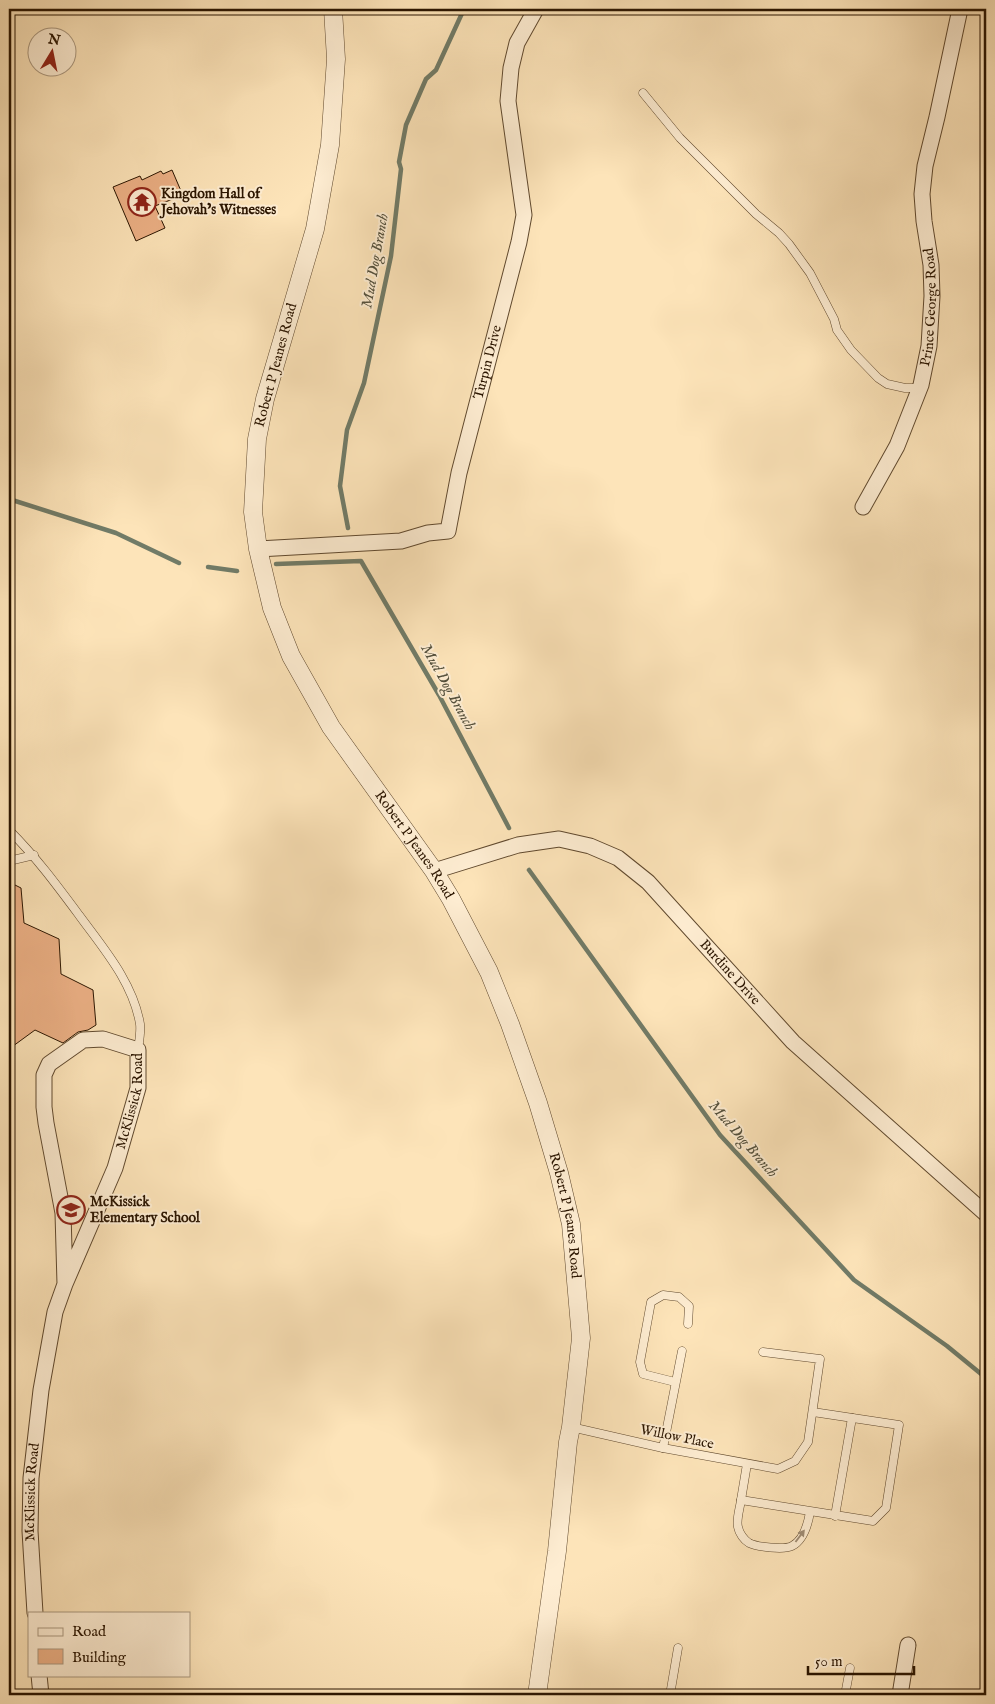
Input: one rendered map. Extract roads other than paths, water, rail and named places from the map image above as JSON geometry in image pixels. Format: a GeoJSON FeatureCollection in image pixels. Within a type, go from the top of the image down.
{"type":"FeatureCollection","features":[{"type":"Feature","properties":{"kind":"street","name":"Robert P Jeanes Road"},"geometry":{"type":"LineString","coordinates":[[332,9],[336,59],[329,153],[315,229],[265,399],[257,439],[253,512],[258,549],[272,608],[295,664],[336,735],[434,871],[451,899],[489,972],[538,1103],[559,1173],[571,1224],[581,1338],[557,1551],[537,1695]]}},
{"type":"Feature","properties":{"kind":"street","name":"Turpin Drive"},"geometry":{"type":"LineString","coordinates":[[258,549],[401,541],[428,532],[448,530],[466,445],[519,242],[524,215],[508,101],[511,68],[517,43],[536,9]]}},
{"type":"Feature","properties":{"kind":"street","name":"Prince George Road"},"geometry":{"type":"LineString","coordinates":[[862,507],[897,446],[921,388],[929,346],[932,296],[931,265],[922,194],[925,166],[960,9]]}},
{"type":"Feature","properties":{"kind":"street","name":"Burdine Drive"},"geometry":{"type":"LineString","coordinates":[[434,871],[518,845],[559,839],[590,846],[618,858],[648,882],[793,1042],[986,1214]]}},
{"type":"Feature","properties":{"kind":"street","name":"McKlissick Road"},"geometry":{"type":"LineString","coordinates":[[35,1612],[30,1531],[31,1478],[41,1390],[55,1312],[65,1284],[115,1168],[138,1088],[138,1050],[103,1039],[83,1040],[49,1064],[44,1075],[46,1123],[63,1213],[65,1284]]}},
{"type":"Feature","properties":{"kind":"street"},"geometry":{"type":"LineString","coordinates":[[900,1695],[908,1645]]}},
{"type":"Feature","properties":{"kind":"street"},"geometry":{"type":"LineString","coordinates":[[39,1676],[41,1695]]}},
{"type":"Feature","properties":{"kind":"lane"},"geometry":{"type":"LineString","coordinates":[[643,92],[680,138],[789,244],[810,273],[834,319],[837,330],[851,350],[886,384],[905,388],[921,388]]}},
{"type":"Feature","properties":{"kind":"lane"},"geometry":{"type":"LineString","coordinates":[[9,830],[34,855],[120,973],[132,997],[140,1025],[138,1050]]}},
{"type":"Feature","properties":{"kind":"lane"},"geometry":{"type":"LineString","coordinates":[[9,861],[34,855]]}},
{"type":"Feature","properties":{"kind":"lane"},"geometry":{"type":"LineString","coordinates":[[675,1382],[643,1374],[640,1362],[651,1302],[662,1295],[679,1297],[689,1306],[688,1324]]}},
{"type":"Feature","properties":{"kind":"lane"},"geometry":{"type":"LineString","coordinates":[[664,1448],[682,1351]]}},
{"type":"Feature","properties":{"kind":"lane"},"geometry":{"type":"LineString","coordinates":[[741,1500],[873,1521],[886,1508],[899,1425],[813,1412],[820,1359],[763,1352]]}},
{"type":"Feature","properties":{"kind":"lane","name":"Willow Place"},"geometry":{"type":"LineString","coordinates":[[571,1427],[664,1448],[778,1469],[795,1461],[808,1442],[813,1412]]}},
{"type":"Feature","properties":{"kind":"lane"},"geometry":{"type":"LineString","coordinates":[[835,1516],[852,1418]]}},
{"type":"Feature","properties":{"kind":"lane"},"geometry":{"type":"LineString","coordinates":[[747,1464],[737,1526],[742,1536],[750,1543],[778,1548],[792,1546],[801,1537],[807,1526],[810,1512]]}},
{"type":"Feature","properties":{"kind":"lane"},"geometry":{"type":"LineString","coordinates":[[670,1695],[678,1648]]}},
{"type":"Feature","properties":{"kind":"lane"},"geometry":{"type":"LineString","coordinates":[[845,1695],[850,1668]]}},
{"type":"Feature","properties":{"kind":"waterway","name":"Mud Dog Branch"},"geometry":{"type":"LineString","coordinates":[[348,528],[340,486],[347,430],[364,383],[391,256],[401,169],[399,162],[406,125],[426,79],[436,70],[464,9]]}},
{"type":"Feature","properties":{"kind":"waterway"},"geometry":{"type":"LineString","coordinates":[[9,499],[116,533],[179,563]]}},
{"type":"Feature","properties":{"kind":"waterway","name":"Mud Dog Branch"},"geometry":{"type":"LineString","coordinates":[[276,564],[361,561],[439,695],[509,828]]}},
{"type":"Feature","properties":{"kind":"waterway"},"geometry":{"type":"LineString","coordinates":[[208,567],[237,571]]}},
{"type":"Feature","properties":{"kind":"waterway","name":"Mud Dog Branch"},"geometry":{"type":"LineString","coordinates":[[529,870],[720,1135],[854,1280],[947,1346],[986,1378]]}},
{"type":"Feature","properties":{"kind":"waterway"},"geometry":{"type":"LineString","coordinates":[[982,1695],[986,1679]]}},
{"type":"Feature","properties":{"kind":"place","name":"Kingdom Hall of Jehovah’s Witnesses"},"geometry":{"type":"Point","coordinates":[142,202]}},
{"type":"Feature","properties":{"kind":"place","name":"McKissick Elementary School"},"geometry":{"type":"Point","coordinates":[71,1210]}}]}
